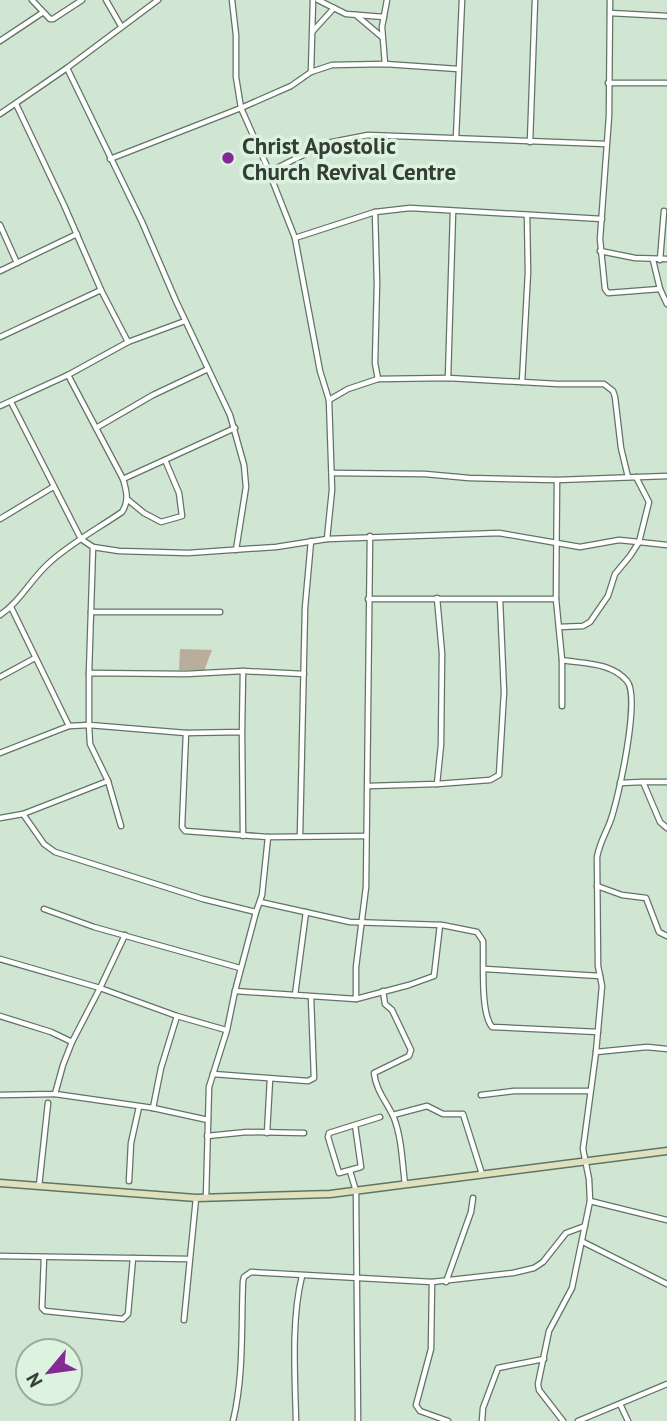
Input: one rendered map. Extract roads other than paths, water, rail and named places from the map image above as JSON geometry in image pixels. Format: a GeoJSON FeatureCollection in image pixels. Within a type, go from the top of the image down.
{"type":"FeatureCollection","features":[{"type":"Feature","properties":{"kind":"main road"},"geometry":{"type":"LineString","coordinates":[[0,1183],[196,1198],[330,1194],[667,1151]]}},
{"type":"Feature","properties":{"kind":"street"},"geometry":{"type":"LineString","coordinates":[[32,0],[46,17],[53,19],[82,0]]}},
{"type":"Feature","properties":{"kind":"street"},"geometry":{"type":"LineString","coordinates":[[106,0],[121,26]]}},
{"type":"Feature","properties":{"kind":"street"},"geometry":{"type":"LineString","coordinates":[[0,114],[158,0]]}},
{"type":"Feature","properties":{"kind":"street"},"geometry":{"type":"LineString","coordinates":[[232,0],[237,89],[241,108],[295,238],[329,400],[332,473],[327,539]]}},
{"type":"Feature","properties":{"kind":"street"},"geometry":{"type":"LineString","coordinates":[[311,72],[315,0],[346,14],[384,17]]}},
{"type":"Feature","properties":{"kind":"street"},"geometry":{"type":"LineString","coordinates":[[385,64],[382,37],[387,0]]}},
{"type":"Feature","properties":{"kind":"street"},"geometry":{"type":"LineString","coordinates":[[456,138],[462,0]]}},
{"type":"Feature","properties":{"kind":"street"},"geometry":{"type":"LineString","coordinates":[[530,142],[535,0]]}},
{"type":"Feature","properties":{"kind":"street"},"geometry":{"type":"LineString","coordinates":[[610,0],[609,116],[600,251],[605,289],[608,293],[660,289]]}},
{"type":"Feature","properties":{"kind":"street"},"geometry":{"type":"LineString","coordinates":[[312,32],[334,8]]}},
{"type":"Feature","properties":{"kind":"street"},"geometry":{"type":"LineString","coordinates":[[0,41],[42,13]]}},
{"type":"Feature","properties":{"kind":"street"},"geometry":{"type":"LineString","coordinates":[[610,13],[667,16]]}},
{"type":"Feature","properties":{"kind":"street"},"geometry":{"type":"LineString","coordinates":[[356,15],[382,37]]}},
{"type":"Feature","properties":{"kind":"street"},"geometry":{"type":"LineString","coordinates":[[110,159],[241,108],[291,86],[311,72],[332,65],[385,64],[458,69]]}},
{"type":"Feature","properties":{"kind":"street"},"geometry":{"type":"LineString","coordinates":[[67,68],[142,222],[234,428],[244,465],[246,487],[236,550]]}},
{"type":"Feature","properties":{"kind":"street"},"geometry":{"type":"LineString","coordinates":[[608,83],[667,83]]}},
{"type":"Feature","properties":{"kind":"street"},"geometry":{"type":"LineString","coordinates":[[16,104],[101,290],[128,342]]}},
{"type":"Feature","properties":{"kind":"street"},"geometry":{"type":"LineString","coordinates":[[269,172],[327,143],[368,135],[606,144]]}},
{"type":"Feature","properties":{"kind":"street"},"geometry":{"type":"LineString","coordinates":[[295,238],[374,212],[410,208],[602,219]]}},
{"type":"Feature","properties":{"kind":"street"},"geometry":{"type":"LineString","coordinates":[[660,260],[664,211]]}},
{"type":"Feature","properties":{"kind":"street"},"geometry":{"type":"LineString","coordinates":[[374,212],[377,284],[375,363],[378,379]]}},
{"type":"Feature","properties":{"kind":"street"},"geometry":{"type":"LineString","coordinates":[[448,378],[453,212]]}},
{"type":"Feature","properties":{"kind":"street"},"geometry":{"type":"LineString","coordinates":[[522,382],[528,272],[527,215]]}},
{"type":"Feature","properties":{"kind":"street"},"geometry":{"type":"LineString","coordinates":[[0,225],[17,263]]}},
{"type":"Feature","properties":{"kind":"street"},"geometry":{"type":"LineString","coordinates":[[0,271],[77,234]]}},
{"type":"Feature","properties":{"kind":"street"},"geometry":{"type":"LineString","coordinates":[[600,251],[653,260],[667,259]]}},
{"type":"Feature","properties":{"kind":"street"},"geometry":{"type":"LineString","coordinates":[[653,260],[660,289],[667,304]]}},
{"type":"Feature","properties":{"kind":"street"},"geometry":{"type":"LineString","coordinates":[[0,337],[101,290]]}},
{"type":"Feature","properties":{"kind":"street"},"geometry":{"type":"LineString","coordinates":[[0,406],[68,375],[128,342],[185,321]]}},
{"type":"Feature","properties":{"kind":"street"},"geometry":{"type":"LineString","coordinates":[[96,428],[153,395],[208,369]]}},
{"type":"Feature","properties":{"kind":"street"},"geometry":{"type":"LineString","coordinates":[[0,615],[11,607],[47,565],[122,512],[127,499],[123,480],[68,375]]}},
{"type":"Feature","properties":{"kind":"street"},"geometry":{"type":"LineString","coordinates":[[329,400],[348,389],[378,379],[448,378],[604,384],[610,388],[617,405],[621,448],[628,477]]}},
{"type":"Feature","properties":{"kind":"street"},"geometry":{"type":"LineString","coordinates":[[11,402],[81,539],[93,547],[119,551],[188,552],[236,550],[327,539],[499,533],[580,547],[619,540],[667,545]]}},
{"type":"Feature","properties":{"kind":"street"},"geometry":{"type":"LineString","coordinates":[[123,480],[234,428]]}},
{"type":"Feature","properties":{"kind":"street"},"geometry":{"type":"LineString","coordinates":[[127,499],[161,522],[182,516],[179,493],[165,460]]}},
{"type":"Feature","properties":{"kind":"street"},"geometry":{"type":"LineString","coordinates":[[332,473],[557,480],[667,476]]}},
{"type":"Feature","properties":{"kind":"street"},"geometry":{"type":"LineString","coordinates":[[559,627],[583,626],[590,622],[608,596],[615,574],[639,542],[649,502],[636,477]]}},
{"type":"Feature","properties":{"kind":"street"},"geometry":{"type":"LineString","coordinates":[[557,480],[556,599],[562,660],[562,706]]}},
{"type":"Feature","properties":{"kind":"street"},"geometry":{"type":"LineString","coordinates":[[0,519],[54,487]]}},
{"type":"Feature","properties":{"kind":"street"},"geometry":{"type":"LineString","coordinates":[[356,999],[356,967],[366,887],[370,537]]}},
{"type":"Feature","properties":{"kind":"street"},"geometry":{"type":"LineString","coordinates":[[300,836],[305,608],[311,541]]}},
{"type":"Feature","properties":{"kind":"street"},"geometry":{"type":"LineString","coordinates":[[93,547],[90,744],[107,781],[121,826]]}},
{"type":"Feature","properties":{"kind":"street"},"geometry":{"type":"LineString","coordinates":[[437,598],[442,653],[441,745],[437,784]]}},
{"type":"Feature","properties":{"kind":"street"},"geometry":{"type":"LineString","coordinates":[[368,599],[556,599]]}},
{"type":"Feature","properties":{"kind":"street"},"geometry":{"type":"LineString","coordinates":[[368,786],[490,780],[499,775],[504,692],[500,600]]}},
{"type":"Feature","properties":{"kind":"street"},"geometry":{"type":"LineString","coordinates":[[11,607],[69,726]]}},
{"type":"Feature","properties":{"kind":"street"},"geometry":{"type":"LineString","coordinates":[[91,612],[220,612]]}},
{"type":"Feature","properties":{"kind":"street"},"geometry":{"type":"LineString","coordinates":[[0,677],[35,658]]}},
{"type":"Feature","properties":{"kind":"street"},"geometry":{"type":"LineString","coordinates":[[562,660],[607,667],[628,681],[632,701],[627,753],[611,822],[600,841],[597,857],[602,986],[583,1149],[590,1201],[572,1288],[549,1331],[538,1384],[539,1390],[563,1421]]}},
{"type":"Feature","properties":{"kind":"street"},"geometry":{"type":"LineString","coordinates":[[89,673],[186,674],[243,671],[304,674]]}},
{"type":"Feature","properties":{"kind":"street"},"geometry":{"type":"LineString","coordinates":[[243,671],[243,835]]}},
{"type":"Feature","properties":{"kind":"street"},"geometry":{"type":"LineString","coordinates":[[0,753],[69,726],[89,725],[186,733],[242,732]]}},
{"type":"Feature","properties":{"kind":"street"},"geometry":{"type":"LineString","coordinates":[[186,733],[182,827],[188,832],[268,837],[366,836]]}},
{"type":"Feature","properties":{"kind":"street"},"geometry":{"type":"LineString","coordinates":[[0,818],[23,814],[107,781]]}},
{"type":"Feature","properties":{"kind":"street"},"geometry":{"type":"LineString","coordinates":[[643,782],[660,822],[667,828]]}},
{"type":"Feature","properties":{"kind":"street"},"geometry":{"type":"LineString","coordinates":[[620,783],[667,782]]}},
{"type":"Feature","properties":{"kind":"street"},"geometry":{"type":"LineString","coordinates":[[23,814],[44,844],[55,852],[203,899],[256,912]]}},
{"type":"Feature","properties":{"kind":"street"},"geometry":{"type":"LineString","coordinates":[[206,1198],[209,1087],[227,1030],[240,968],[260,902],[268,837]]}},
{"type":"Feature","properties":{"kind":"street"},"geometry":{"type":"LineString","coordinates":[[597,886],[622,895],[646,898],[650,902],[659,932],[667,936]]}},
{"type":"Feature","properties":{"kind":"street"},"geometry":{"type":"LineString","coordinates":[[260,902],[350,922],[440,925],[481,935],[484,941],[485,1008],[488,1023],[492,1027],[598,1032]]}},
{"type":"Feature","properties":{"kind":"street"},"geometry":{"type":"LineString","coordinates":[[44,909],[73,920],[240,968]]}},
{"type":"Feature","properties":{"kind":"street"},"geometry":{"type":"LineString","coordinates":[[295,995],[306,912]]}},
{"type":"Feature","properties":{"kind":"street"},"geometry":{"type":"LineString","coordinates":[[234,992],[356,999],[409,985],[434,976],[440,925]]}},
{"type":"Feature","properties":{"kind":"street"},"geometry":{"type":"LineString","coordinates":[[55,1094],[72,1042],[125,935]]}},
{"type":"Feature","properties":{"kind":"street"},"geometry":{"type":"LineString","coordinates":[[0,959],[100,988],[177,1016],[227,1030]]}},
{"type":"Feature","properties":{"kind":"street"},"geometry":{"type":"LineString","coordinates":[[485,969],[600,976]]}},
{"type":"Feature","properties":{"kind":"street"},"geometry":{"type":"LineString","coordinates":[[383,991],[385,1004],[392,1010],[411,1050],[409,1056],[374,1073],[380,1097],[393,1115],[398,1131],[405,1184]]}},
{"type":"Feature","properties":{"kind":"street"},"geometry":{"type":"LineString","coordinates":[[213,1074],[308,1081],[314,1078],[311,997]]}},
{"type":"Feature","properties":{"kind":"street"},"geometry":{"type":"LineString","coordinates":[[0,1016],[51,1032],[72,1042]]}},
{"type":"Feature","properties":{"kind":"street"},"geometry":{"type":"LineString","coordinates":[[153,1108],[161,1068],[177,1016]]}},
{"type":"Feature","properties":{"kind":"street"},"geometry":{"type":"LineString","coordinates":[[596,1052],[647,1047],[667,1049]]}},
{"type":"Feature","properties":{"kind":"street"},"geometry":{"type":"LineString","coordinates":[[267,1133],[270,1079]]}},
{"type":"Feature","properties":{"kind":"street"},"geometry":{"type":"LineString","coordinates":[[481,1095],[514,1091],[590,1091]]}},
{"type":"Feature","properties":{"kind":"street"},"geometry":{"type":"LineString","coordinates":[[0,1095],[55,1094],[153,1108],[208,1120]]}},
{"type":"Feature","properties":{"kind":"street"},"geometry":{"type":"LineString","coordinates":[[39,1187],[48,1103]]}},
{"type":"Feature","properties":{"kind":"street"},"geometry":{"type":"LineString","coordinates":[[393,1115],[427,1106],[443,1114],[463,1114],[482,1174]]}},
{"type":"Feature","properties":{"kind":"street"},"geometry":{"type":"LineString","coordinates":[[129,1181],[131,1143],[139,1107]]}},
{"type":"Feature","properties":{"kind":"street"},"geometry":{"type":"LineString","coordinates":[[355,1125],[360,1169],[337,1172],[328,1135],[355,1125],[380,1117]]}},
{"type":"Feature","properties":{"kind":"street"},"geometry":{"type":"LineString","coordinates":[[206,1136],[304,1133]]}},
{"type":"Feature","properties":{"kind":"street"},"geometry":{"type":"LineString","coordinates":[[350,1171],[356,1191],[358,1421]]}},
{"type":"Feature","properties":{"kind":"street"},"geometry":{"type":"LineString","coordinates":[[184,1320],[196,1198]]}},
{"type":"Feature","properties":{"kind":"street"},"geometry":{"type":"LineString","coordinates":[[446,1282],[474,1198]]}},
{"type":"Feature","properties":{"kind":"street"},"geometry":{"type":"LineString","coordinates":[[590,1201],[667,1220]]}},
{"type":"Feature","properties":{"kind":"street"},"geometry":{"type":"LineString","coordinates":[[233,1421],[241,1374],[244,1277],[251,1272],[432,1282],[513,1273],[534,1268],[548,1257],[566,1233],[584,1226]]}},
{"type":"Feature","properties":{"kind":"street"},"geometry":{"type":"LineString","coordinates":[[583,1242],[667,1284]]}},
{"type":"Feature","properties":{"kind":"street"},"geometry":{"type":"LineString","coordinates":[[0,1256],[189,1259]]}},
{"type":"Feature","properties":{"kind":"street"},"geometry":{"type":"LineString","coordinates":[[44,1256],[43,1310],[123,1319],[128,1314],[133,1258]]}},
{"type":"Feature","properties":{"kind":"street"},"geometry":{"type":"LineString","coordinates":[[296,1421],[295,1356],[298,1296],[302,1276]]}},
{"type":"Feature","properties":{"kind":"street"},"geometry":{"type":"LineString","coordinates":[[432,1282],[431,1349],[416,1405],[420,1411],[448,1421]]}},
{"type":"Feature","properties":{"kind":"street"},"geometry":{"type":"LineString","coordinates":[[482,1421],[483,1409],[498,1368],[544,1359]]}},
{"type":"Feature","properties":{"kind":"street"},"geometry":{"type":"LineString","coordinates":[[578,1421],[667,1384]]}},
{"type":"Feature","properties":{"kind":"street"},"geometry":{"type":"LineString","coordinates":[[620,1404],[628,1421]]}},
{"type":"Feature","properties":{"kind":"place","name":"Christ Apostolic Church Revival Centre"},"geometry":{"type":"Point","coordinates":[228,158]}}]}
